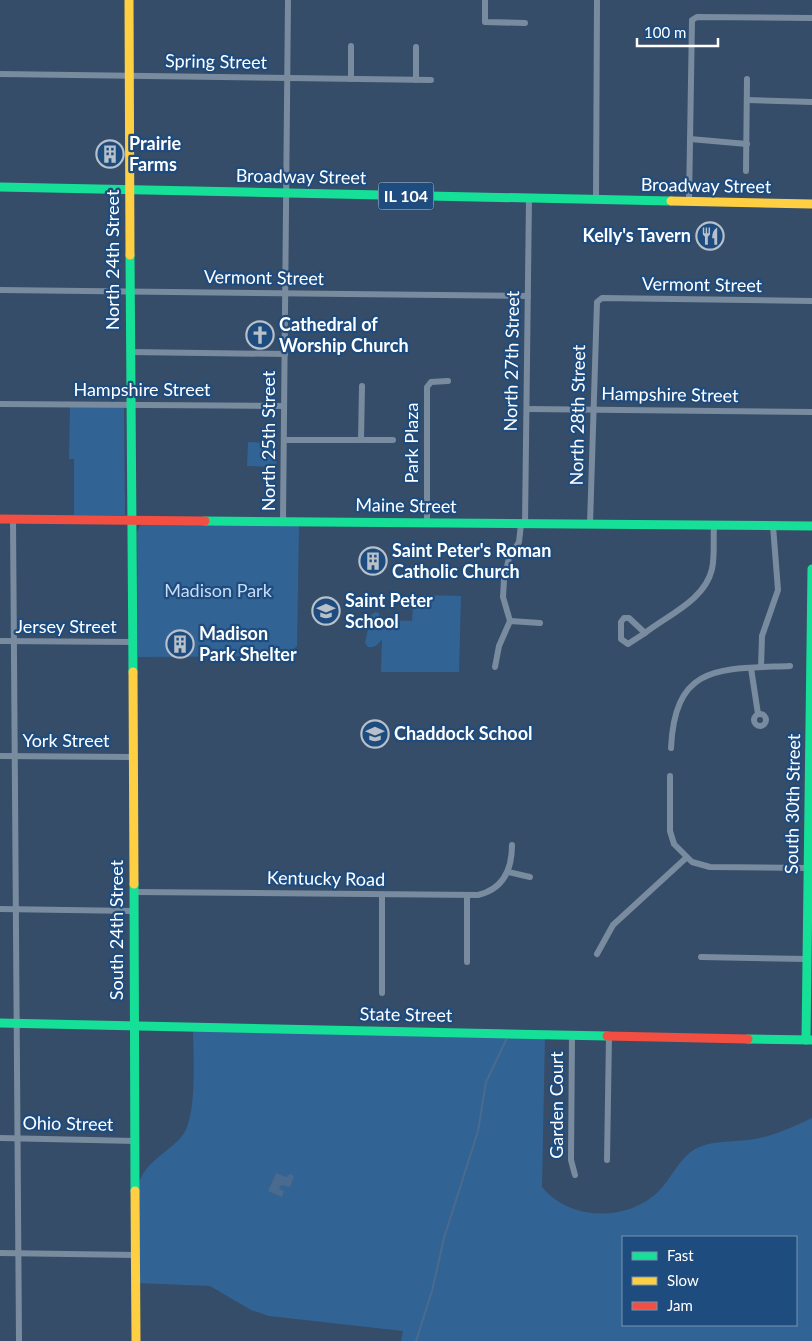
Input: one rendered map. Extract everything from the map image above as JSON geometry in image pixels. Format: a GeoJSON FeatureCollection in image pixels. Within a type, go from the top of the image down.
{"type":"FeatureCollection","features":[{"type":"Feature","properties":{"kind":"main road","name":"North 24th Street"},"geometry":{"type":"LineString","coordinates":[[129,0],[131,520]]}},
{"type":"Feature","properties":{"kind":"main road","name":"Broadway Street"},"geometry":{"type":"LineString","coordinates":[[0,187],[812,204]]}},
{"type":"Feature","properties":{"kind":"main road","name":"Maine Street"},"geometry":{"type":"LineString","coordinates":[[0,519],[812,526]]}},
{"type":"Feature","properties":{"kind":"main road","name":"South 24th Street"},"geometry":{"type":"LineString","coordinates":[[131,520],[136,1341]]}},
{"type":"Feature","properties":{"kind":"main road","name":"South 30th Street"},"geometry":{"type":"LineString","coordinates":[[809,1040],[810,975],[807,959],[811,810],[812,569]]}},
{"type":"Feature","properties":{"kind":"main road","name":"State Street"},"geometry":{"type":"LineString","coordinates":[[0,1023],[809,1040]]}},
{"type":"Feature","properties":{"kind":"street","name":"North 25th Street"},"geometry":{"type":"LineString","coordinates":[[283,521],[288,0]]}},
{"type":"Feature","properties":{"kind":"street"},"geometry":{"type":"LineString","coordinates":[[486,0],[485,22],[526,23]]}},
{"type":"Feature","properties":{"kind":"street"},"geometry":{"type":"LineString","coordinates":[[596,200],[597,0]]}},
{"type":"Feature","properties":{"kind":"street"},"geometry":{"type":"LineString","coordinates":[[689,202],[691,23],[697,17],[812,18]]}},
{"type":"Feature","properties":{"kind":"street"},"geometry":{"type":"LineString","coordinates":[[351,46],[351,79]]}},
{"type":"Feature","properties":{"kind":"street"},"geometry":{"type":"LineString","coordinates":[[416,47],[416,80]]}},
{"type":"Feature","properties":{"kind":"street","name":"Spring Street"},"geometry":{"type":"LineString","coordinates":[[0,74],[431,80]]}},
{"type":"Feature","properties":{"kind":"street"},"geometry":{"type":"LineString","coordinates":[[746,171],[747,79]]}},
{"type":"Feature","properties":{"kind":"street"},"geometry":{"type":"LineString","coordinates":[[747,100],[812,102]]}},
{"type":"Feature","properties":{"kind":"street"},"geometry":{"type":"LineString","coordinates":[[690,138],[746,144]]}},
{"type":"Feature","properties":{"kind":"street","name":"North 27th Street"},"geometry":{"type":"LineString","coordinates":[[510,621],[502,590],[510,558],[519,542],[523,524],[527,409],[529,198]]}},
{"type":"Feature","properties":{"kind":"street","name":"Vermont Street"},"geometry":{"type":"LineString","coordinates":[[0,290],[528,296]]}},
{"type":"Feature","properties":{"kind":"street","name":"Vermont Street"},"geometry":{"type":"LineString","coordinates":[[595,306],[602,298],[812,301]]}},
{"type":"Feature","properties":{"kind":"street","name":"North 28th Street"},"geometry":{"type":"LineString","coordinates":[[590,524],[595,306]]}},
{"type":"Feature","properties":{"kind":"street"},"geometry":{"type":"LineString","coordinates":[[130,352],[285,354]]}},
{"type":"Feature","properties":{"kind":"street","name":"Park Plaza"},"geometry":{"type":"LineString","coordinates":[[427,523],[427,387],[431,382],[448,380]]}},
{"type":"Feature","properties":{"kind":"street"},"geometry":{"type":"LineString","coordinates":[[361,440],[362,386]]}},
{"type":"Feature","properties":{"kind":"street","name":"Hampshire Street"},"geometry":{"type":"LineString","coordinates":[[0,404],[284,406]]}},
{"type":"Feature","properties":{"kind":"street","name":"Hampshire Street"},"geometry":{"type":"LineString","coordinates":[[527,409],[812,412]]}},
{"type":"Feature","properties":{"kind":"street"},"geometry":{"type":"LineString","coordinates":[[284,440],[393,440]]}},
{"type":"Feature","properties":{"kind":"street"},"geometry":{"type":"LineString","coordinates":[[13,519],[19,1341]]}},
{"type":"Feature","properties":{"kind":"street"},"geometry":{"type":"LineString","coordinates":[[645,633],[628,618],[622,619],[621,639],[624,643],[631,643],[697,596],[706,586],[713,565],[714,526]]}},
{"type":"Feature","properties":{"kind":"street"},"geometry":{"type":"LineString","coordinates":[[760,667],[760,643],[778,590],[773,526]]}},
{"type":"Feature","properties":{"kind":"street"},"geometry":{"type":"LineString","coordinates":[[495,668],[499,646],[510,621],[540,623]]}},
{"type":"Feature","properties":{"kind":"street","name":"Jersey Street"},"geometry":{"type":"LineString","coordinates":[[0,641],[132,642]]}},
{"type":"Feature","properties":{"kind":"street"},"geometry":{"type":"LineString","coordinates":[[671,748],[676,712],[695,682],[708,674],[760,667],[790,666]]}},
{"type":"Feature","properties":{"kind":"street"},"geometry":{"type":"LineString","coordinates":[[751,668],[758,714]]}},
{"type":"Feature","properties":{"kind":"street","name":"York Street"},"geometry":{"type":"LineString","coordinates":[[0,756],[132,757]]}},
{"type":"Feature","properties":{"kind":"street"},"geometry":{"type":"LineString","coordinates":[[670,776],[670,831],[674,844],[686,858],[698,865],[710,867],[808,868]]}},
{"type":"Feature","properties":{"kind":"street"},"geometry":{"type":"LineString","coordinates":[[512,846],[508,872],[530,877]]}},
{"type":"Feature","properties":{"kind":"street"},"geometry":{"type":"LineString","coordinates":[[597,954],[613,924],[686,858]]}},
{"type":"Feature","properties":{"kind":"street","name":"Kentucky Road"},"geometry":{"type":"LineString","coordinates":[[134,892],[468,896],[483,894],[494,888],[508,872]]}},
{"type":"Feature","properties":{"kind":"street"},"geometry":{"type":"LineString","coordinates":[[382,895],[382,993]]}},
{"type":"Feature","properties":{"kind":"street"},"geometry":{"type":"LineString","coordinates":[[468,896],[468,962]]}},
{"type":"Feature","properties":{"kind":"street"},"geometry":{"type":"LineString","coordinates":[[0,909],[134,911]]}},
{"type":"Feature","properties":{"kind":"street"},"geometry":{"type":"LineString","coordinates":[[701,958],[807,959]]}},
{"type":"Feature","properties":{"kind":"street","name":"Garden Court"},"geometry":{"type":"LineString","coordinates":[[572,1035],[571,1160],[575,1175]]}},
{"type":"Feature","properties":{"kind":"street"},"geometry":{"type":"LineString","coordinates":[[607,1160],[608,1036]]}},
{"type":"Feature","properties":{"kind":"street","name":"Ohio Street"},"geometry":{"type":"LineString","coordinates":[[0,1138],[136,1140]]}},
{"type":"Feature","properties":{"kind":"street"},"geometry":{"type":"LineString","coordinates":[[0,1253],[136,1255]]}},
{"type":"Feature","properties":{"kind":"green space"},"geometry":{"type":"Polygon","coordinates":[[[70,405],[124,406],[125,515],[74,515],[74,459],[69,459],[70,405]]]}},
{"type":"Feature","properties":{"kind":"green space"},"geometry":{"type":"Polygon","coordinates":[[[248,442],[277,443],[276,467],[247,466],[248,442]]]}},
{"type":"Feature","properties":{"kind":"green space","name":"Madison Park"},"geometry":{"type":"Polygon","coordinates":[[[140,525],[299,525],[297,646],[289,653],[278,656],[138,657],[137,532],[140,525]]]}},
{"type":"Feature","properties":{"kind":"green space"},"geometry":{"type":"Polygon","coordinates":[[[423,595],[461,596],[459,672],[381,672],[382,639],[373,647],[368,647],[365,643],[371,615],[375,612],[379,613],[382,632],[382,620],[412,621],[413,600],[423,600],[423,595]]]}},
{"type":"Feature","properties":{"kind":"green space"},"geometry":{"type":"Polygon","coordinates":[[[193,1027],[545,1034],[542,1187],[567,1206],[598,1214],[615,1213],[645,1202],[658,1192],[688,1154],[695,1149],[715,1143],[763,1137],[812,1118],[812,1341],[401,1341],[403,1331],[269,1316],[251,1310],[210,1286],[136,1283],[135,1216],[137,1190],[140,1180],[148,1167],[177,1142],[187,1127],[193,1100],[193,1027]]]}},
{"type":"Feature","properties":{"kind":"shaded area"},"geometry":{"type":"Polygon","coordinates":[[[276,1173],[286,1177],[290,1174],[294,1176],[290,1187],[281,1185],[279,1189],[284,1191],[282,1197],[268,1191],[276,1173]]]}},
{"type":"Feature","properties":{"kind":"waterway"},"geometry":{"type":"LineString","coordinates":[[416,1341],[432,1291],[444,1238],[478,1131],[486,1082],[508,1036]]}},
{"type":"Feature","properties":{"kind":"traffic: fast"},"geometry":{"type":"LineString","coordinates":[[0,187],[671,201]]}},
{"type":"Feature","properties":{"kind":"traffic: fast"},"geometry":{"type":"LineString","coordinates":[[130,255],[133,672]]}},
{"type":"Feature","properties":{"kind":"traffic: fast"},"geometry":{"type":"LineString","coordinates":[[205,521],[812,526]]}},
{"type":"Feature","properties":{"kind":"traffic: fast"},"geometry":{"type":"LineString","coordinates":[[806,1040],[812,569]]}},
{"type":"Feature","properties":{"kind":"traffic: fast"},"geometry":{"type":"LineString","coordinates":[[134,884],[135,1191]]}},
{"type":"Feature","properties":{"kind":"traffic: fast"},"geometry":{"type":"LineString","coordinates":[[0,1023],[607,1036]]}},
{"type":"Feature","properties":{"kind":"traffic: fast"},"geometry":{"type":"LineString","coordinates":[[748,1039],[812,1040]]}},
{"type":"Feature","properties":{"kind":"traffic: slow"},"geometry":{"type":"LineString","coordinates":[[129,0],[130,255]]}},
{"type":"Feature","properties":{"kind":"traffic: slow"},"geometry":{"type":"LineString","coordinates":[[671,201],[812,204]]}},
{"type":"Feature","properties":{"kind":"traffic: slow"},"geometry":{"type":"LineString","coordinates":[[133,672],[134,884]]}},
{"type":"Feature","properties":{"kind":"traffic: slow"},"geometry":{"type":"LineString","coordinates":[[135,1191],[136,1341]]}},
{"type":"Feature","properties":{"kind":"traffic: jam"},"geometry":{"type":"LineString","coordinates":[[0,519],[205,521]]}},
{"type":"Feature","properties":{"kind":"traffic: jam"},"geometry":{"type":"LineString","coordinates":[[607,1036],[748,1039]]}},
{"type":"Feature","properties":{"kind":"place","name":"Prairie Farms"},"geometry":{"type":"Point","coordinates":[110,154]}},
{"type":"Feature","properties":{"kind":"place","name":"Kelly's Tavern"},"geometry":{"type":"Point","coordinates":[710,236]}},
{"type":"Feature","properties":{"kind":"place","name":"Cathedral of Worship Church"},"geometry":{"type":"Point","coordinates":[260,335]}},
{"type":"Feature","properties":{"kind":"place","name":"Saint Peter's Roman Catholic Church"},"geometry":{"type":"Point","coordinates":[373,561]}},
{"type":"Feature","properties":{"kind":"place","name":"Saint Peter School"},"geometry":{"type":"Point","coordinates":[326,611]}},
{"type":"Feature","properties":{"kind":"place","name":"Madison Park Shelter"},"geometry":{"type":"Point","coordinates":[180,644]}},
{"type":"Feature","properties":{"kind":"place","name":"Chaddock School"},"geometry":{"type":"Point","coordinates":[375,734]}}]}
